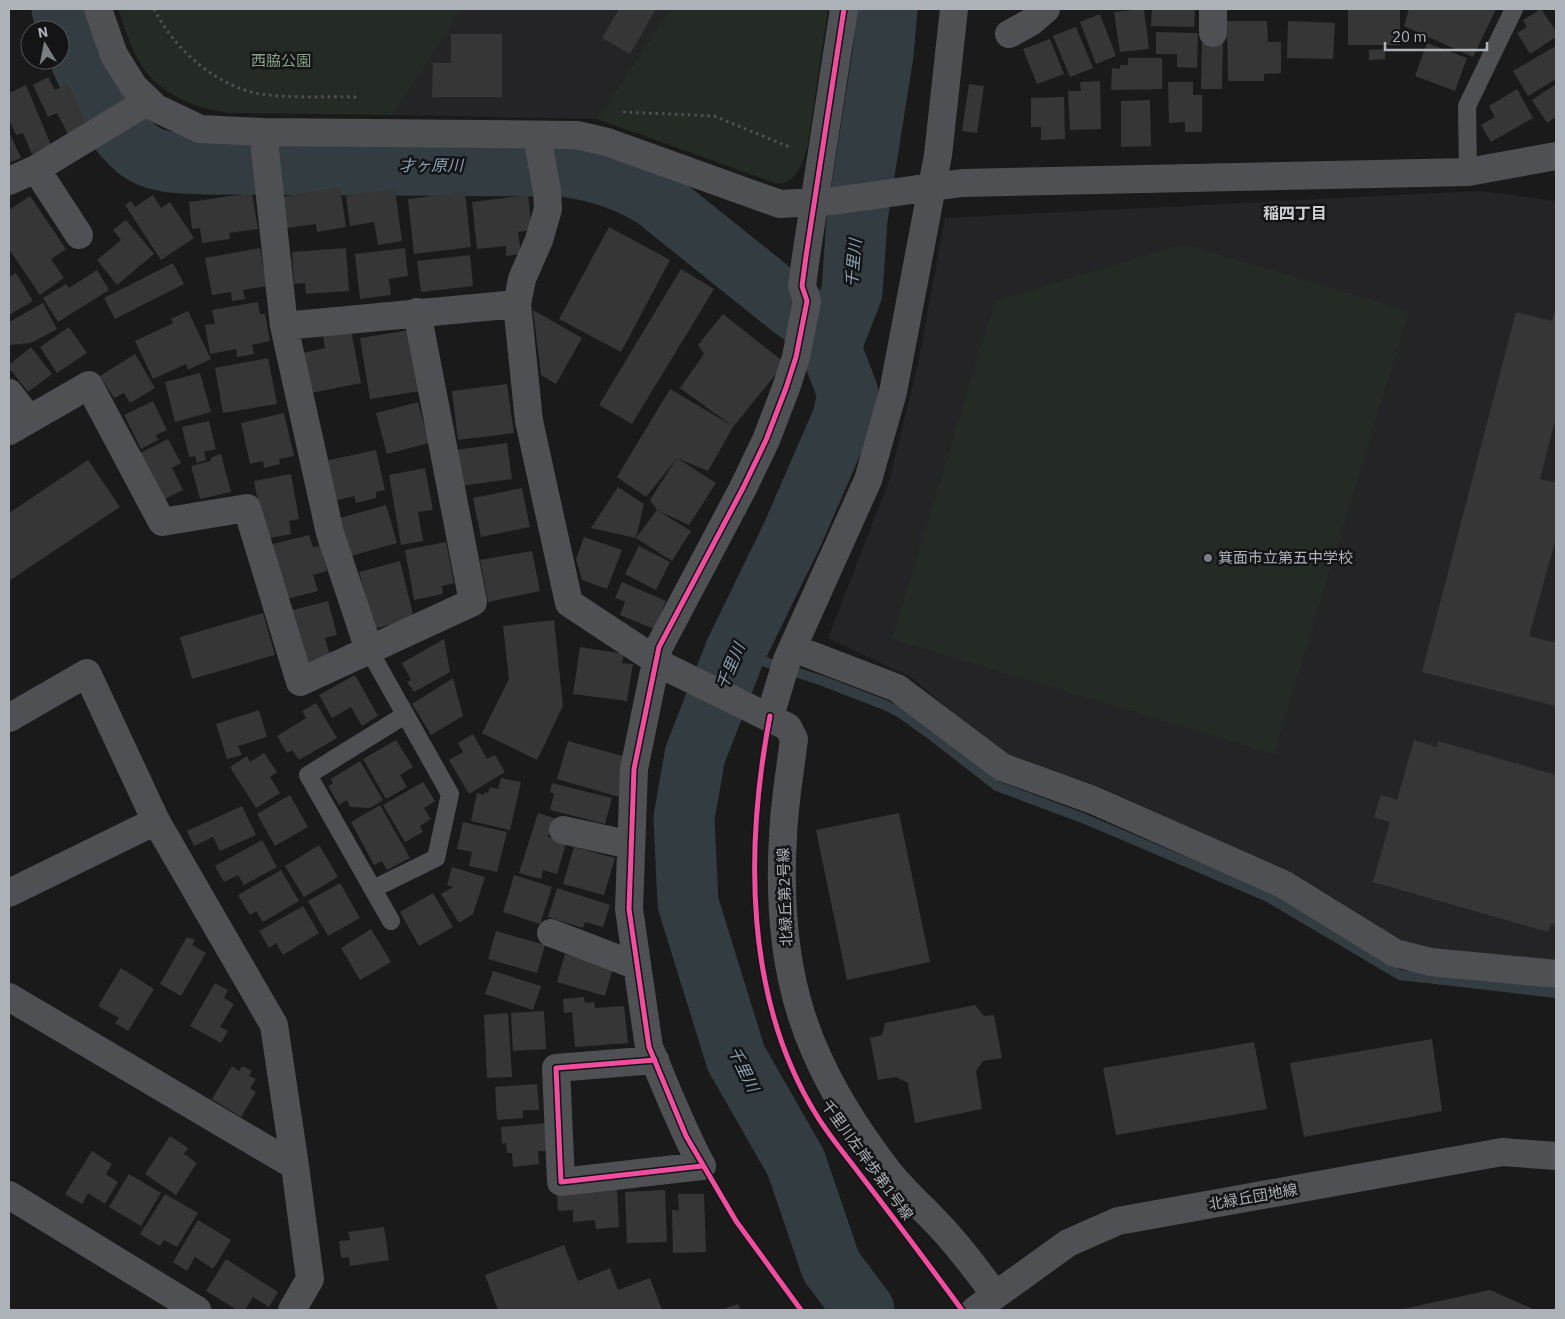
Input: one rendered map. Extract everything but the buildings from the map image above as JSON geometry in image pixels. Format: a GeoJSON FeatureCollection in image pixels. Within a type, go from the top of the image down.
{"type":"FeatureCollection","features":[{"type":"Feature","properties":{"kind":"street"},"geometry":{"type":"LineString","coordinates":[[98,9],[122,71],[148,101],[176,119],[200,129],[263,132],[541,156],[595,138],[780,204],[824,202],[962,183],[1468,172],[1556,156]]}},
{"type":"Feature","properties":{"kind":"street"},"geometry":{"type":"LineString","coordinates":[[655,1060],[556,1068],[561,1182],[702,1166],[686,1136],[655,1060],[649,1047],[629,909],[634,769],[662,664],[660,647],[766,440],[786,388],[800,337],[807,301],[802,286],[824,202],[821,159],[844,9]]}},
{"type":"Feature","properties":{"kind":"street"},"geometry":{"type":"LineString","coordinates":[[770,716],[788,660],[868,480],[893,392],[925,188],[938,155],[954,9]]}},
{"type":"Feature","properties":{"kind":"street"},"geometry":{"type":"LineString","coordinates":[[1009,34],[1031,22],[1046,9]]}},
{"type":"Feature","properties":{"kind":"street"},"geometry":{"type":"LineString","coordinates":[[9,181],[36,169],[148,101]]}},
{"type":"Feature","properties":{"kind":"street"},"geometry":{"type":"LineString","coordinates":[[263,132],[284,326],[330,533],[369,650]]}},
{"type":"Feature","properties":{"kind":"street","name":"北緑丘第2号線"},"geometry":{"type":"LineString","coordinates":[[541,156],[548,209],[539,240],[522,279],[517,304],[530,421],[569,603],[662,664],[770,716],[788,727],[794,739],[782,837],[782,916],[788,969],[799,1011],[824,1074],[854,1124],[890,1173],[949,1236],[985,1302]]}},
{"type":"Feature","properties":{"kind":"street"},"geometry":{"type":"LineString","coordinates":[[36,169],[79,235]]}},
{"type":"Feature","properties":{"kind":"street"},"geometry":{"type":"LineString","coordinates":[[284,326],[517,304]]}},
{"type":"Feature","properties":{"kind":"street"},"geometry":{"type":"LineString","coordinates":[[9,393],[19,425],[88,385],[162,522],[247,508],[300,682],[472,602],[417,312]]}},
{"type":"Feature","properties":{"kind":"street"},"geometry":{"type":"LineString","coordinates":[[788,660],[897,688],[1002,767],[1093,800],[1283,884],[1395,953],[1431,962],[1556,974]]}},
{"type":"Feature","properties":{"kind":"street"},"geometry":{"type":"LineString","coordinates":[[9,718],[87,673],[156,821],[274,1025],[310,1278],[292,1310]]}},
{"type":"Feature","properties":{"kind":"street"},"geometry":{"type":"LineString","coordinates":[[9,893],[156,821]]}},
{"type":"Feature","properties":{"kind":"street"},"geometry":{"type":"LineString","coordinates":[[563,830],[631,845]]}},
{"type":"Feature","properties":{"kind":"street"},"geometry":{"type":"LineString","coordinates":[[552,933],[637,966]]}},
{"type":"Feature","properties":{"kind":"street"},"geometry":{"type":"LineString","coordinates":[[9,997],[295,1166]]}},
{"type":"Feature","properties":{"kind":"street","name":"北緑丘団地線"},"geometry":{"type":"LineString","coordinates":[[985,1302],[1068,1243],[1118,1221],[1502,1152],[1556,1156]]}},
{"type":"Feature","properties":{"kind":"street"},"geometry":{"type":"LineString","coordinates":[[9,1195],[197,1310]]}},
{"type":"Feature","properties":{"kind":"lane"},"geometry":{"type":"LineString","coordinates":[[1468,172],[1467,106],[1514,9]]}},
{"type":"Feature","properties":{"kind":"lane"},"geometry":{"type":"LineString","coordinates":[[369,650],[450,794],[436,858],[373,890]]}},
{"type":"Feature","properties":{"kind":"lane"},"geometry":{"type":"LineString","coordinates":[[391,921],[308,775],[405,715]]}},
{"type":"Feature","properties":{"kind":"path"},"geometry":{"type":"LineString","coordinates":[[154,9],[169,33],[181,47],[216,76],[254,92],[354,96],[354,108]]}},
{"type":"Feature","properties":{"kind":"path"},"geometry":{"type":"LineString","coordinates":[[614,112],[714,116],[821,159]]}},
{"type":"Feature","properties":{"kind":"shaded area"},"geometry":{"type":"Polygon","coordinates":[[[461,9],[670,9],[597,119],[393,115],[461,9]]]}},
{"type":"Feature","properties":{"kind":"shaded area","name":"箕面市立第五中学校"},"geometry":{"type":"Polygon","coordinates":[[[1480,191],[1556,201],[1556,967],[1407,951],[1295,878],[1101,787],[1002,753],[910,677],[828,638],[890,478],[918,364],[945,218],[1480,191]]]}},
{"type":"Feature","properties":{"kind":"green space","name":"西脇公園"},"geometry":{"type":"Polygon","coordinates":[[[118,9],[462,9],[393,115],[229,113],[203,108],[190,103],[166,90],[146,72],[135,54],[118,9]]]}},
{"type":"Feature","properties":{"kind":"green space"},"geometry":{"type":"Polygon","coordinates":[[[670,9],[828,9],[808,144],[799,169],[791,179],[785,183],[778,184],[597,119],[670,9]]]}},
{"type":"Feature","properties":{"kind":"green space"},"geometry":{"type":"Polygon","coordinates":[[[1184,244],[1409,311],[1274,754],[892,639],[995,301],[1184,244]]]}},
{"type":"Feature","properties":{"kind":"waterway","name":"才ヶ原川"},"geometry":{"type":"LineString","coordinates":[[62,9],[84,68],[107,112],[133,146],[155,159],[169,162],[205,164],[560,166],[598,173],[644,191],[655,198],[791,307],[834,338]]}},
{"type":"Feature","properties":{"kind":"waterway","name":"千里川"},"geometry":{"type":"LineString","coordinates":[[864,1310],[831,1266],[796,1163],[736,1058],[688,903],[684,818],[695,755],[735,652],[793,533],[843,418],[848,393],[832,352],[834,338],[852,292],[857,219],[883,54],[887,9]]}},
{"type":"Feature","properties":{"kind":"waterway"},"geometry":{"type":"LineString","coordinates":[[735,652],[823,681],[885,705],[899,712],[934,737],[997,786],[1085,819],[1268,897],[1400,975],[1556,993]]}},
{"type":"Feature","properties":{"kind":"cycle path"},"geometry":{"type":"LineString","coordinates":[[801,1310],[736,1221],[686,1136],[649,1047],[629,909],[634,769],[659,647],[743,488],[766,440],[796,357],[807,301],[802,286],[806,256],[844,9]]}},
{"type":"Feature","properties":{"kind":"cycle path","name":"千里川左岸歩第1号線"},"geometry":{"type":"LineString","coordinates":[[770,716],[762,766],[757,817],[755,869],[757,921],[763,973],[775,1023],[793,1071],[822,1124],[962,1310]]}},
{"type":"Feature","properties":{"kind":"cycle path"},"geometry":{"type":"LineString","coordinates":[[655,1060],[556,1068],[561,1182],[702,1166]]}},
{"type":"Feature","properties":{"kind":"place","name":"箕面市立第五中学校"},"geometry":{"type":"Point","coordinates":[1208,558]}},
{"type":"Feature","properties":{"kind":"district","name":"稲四丁目"},"geometry":{"type":"Point","coordinates":[1295,213]}}]}
